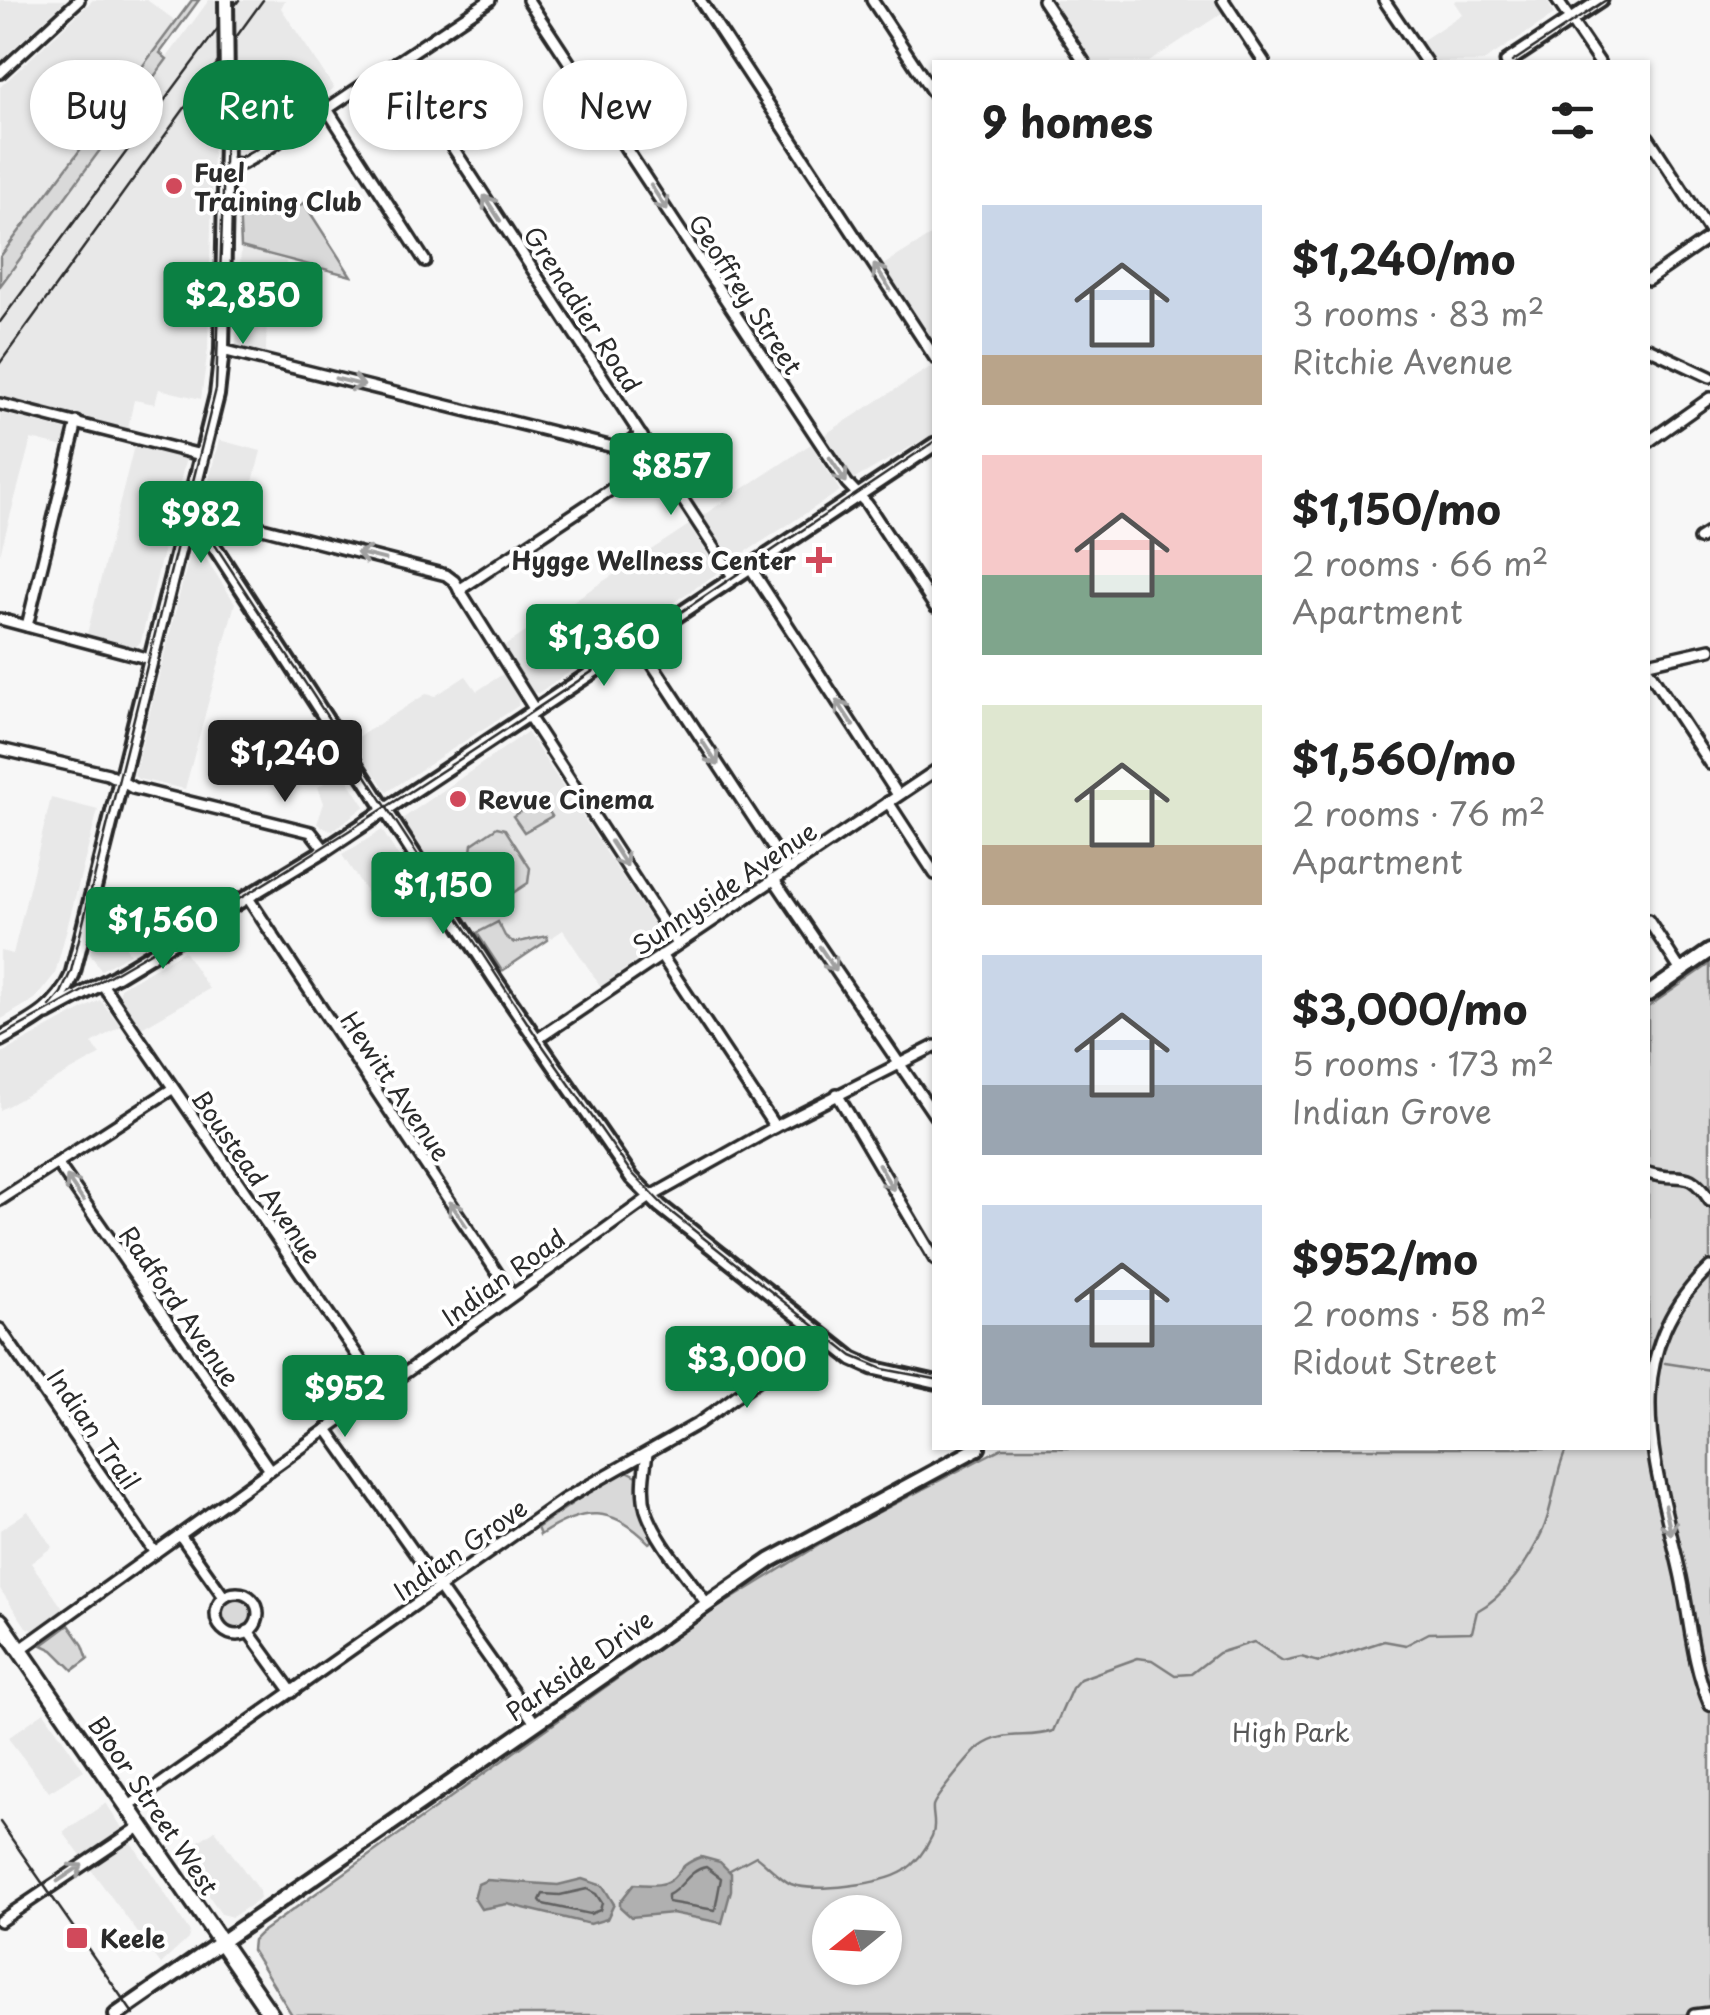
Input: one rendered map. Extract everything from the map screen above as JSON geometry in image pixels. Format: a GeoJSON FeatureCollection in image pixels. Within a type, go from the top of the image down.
{"type":"FeatureCollection","features":[{"type":"Feature","properties":{"kind":"main road"},"geometry":{"type":"LineString","coordinates":[[0,1039],[44,1015],[63,994],[72,976],[217,394],[222,350],[226,0]]}},
{"type":"Feature","properties":{"kind":"main road"},"geometry":{"type":"LineString","coordinates":[[1650,993],[1710,951]]}},
{"type":"Feature","properties":{"kind":"main road","name":"Parkside Drive"},"geometry":{"type":"LineString","coordinates":[[116,2015],[771,1560],[974,1450]]}},
{"type":"Feature","properties":{"kind":"main road","name":"Bloor Street West"},"geometry":{"type":"LineString","coordinates":[[2,1628],[21,1649],[271,2015]]}},
{"type":"Feature","properties":{"kind":"street"},"geometry":{"type":"LineString","coordinates":[[0,74],[78,0]]}},
{"type":"Feature","properties":{"kind":"street"},"geometry":{"type":"LineString","coordinates":[[400,60],[490,0]]}},
{"type":"Feature","properties":{"kind":"street","name":"Geoffrey Street"},"geometry":{"type":"LineString","coordinates":[[528,0],[837,468],[932,603]]}},
{"type":"Feature","properties":{"kind":"street"},"geometry":{"type":"LineString","coordinates":[[700,0],[932,353]]}},
{"type":"Feature","properties":{"kind":"street"},"geometry":{"type":"LineString","coordinates":[[872,0],[932,91]]}},
{"type":"Feature","properties":{"kind":"street"},"geometry":{"type":"LineString","coordinates":[[1042,0],[1083,60]]}},
{"type":"Feature","properties":{"kind":"street"},"geometry":{"type":"LineString","coordinates":[[1224,0],[1263,60]]}},
{"type":"Feature","properties":{"kind":"street"},"geometry":{"type":"LineString","coordinates":[[1384,0],[1425,60]]}},
{"type":"Feature","properties":{"kind":"street"},"geometry":{"type":"LineString","coordinates":[[1557,0],[1597,60]]}},
{"type":"Feature","properties":{"kind":"street"},"geometry":{"type":"LineString","coordinates":[[1510,60],[1601,0]]}},
{"type":"Feature","properties":{"kind":"street"},"geometry":{"type":"LineString","coordinates":[[329,115],[426,262]]}},
{"type":"Feature","properties":{"kind":"street"},"geometry":{"type":"LineString","coordinates":[[1650,140],[1710,234],[1650,279]]}},
{"type":"Feature","properties":{"kind":"street"},"geometry":{"type":"LineString","coordinates":[[226,164],[242,164],[264,150]]}},
{"type":"Feature","properties":{"kind":"street","name":"Grenadier Road"},"geometry":{"type":"LineString","coordinates":[[455,150],[734,578]]}},
{"type":"Feature","properties":{"kind":"street"},"geometry":{"type":"LineString","coordinates":[[1650,349],[1710,377]]}},
{"type":"Feature","properties":{"kind":"street"},"geometry":{"type":"LineString","coordinates":[[222,350],[616,448],[627,454],[630,477]]}},
{"type":"Feature","properties":{"kind":"street"},"geometry":{"type":"LineString","coordinates":[[1650,441],[1710,398]]}},
{"type":"Feature","properties":{"kind":"street"},"geometry":{"type":"LineString","coordinates":[[0,404],[201,455]]}},
{"type":"Feature","properties":{"kind":"street"},"geometry":{"type":"LineString","coordinates":[[27,626],[77,422]]}},
{"type":"Feature","properties":{"kind":"street"},"geometry":{"type":"LineString","coordinates":[[616,448],[642,436]]}},
{"type":"Feature","properties":{"kind":"street"},"geometry":{"type":"LineString","coordinates":[[44,1015],[326,850],[932,446]]}},
{"type":"Feature","properties":{"kind":"street"},"geometry":{"type":"LineString","coordinates":[[459,590],[656,459]]}},
{"type":"Feature","properties":{"kind":"street"},"geometry":{"type":"LineString","coordinates":[[186,520],[199,523],[536,1040],[632,1178],[650,1197],[861,1364],[932,1381]]}},
{"type":"Feature","properties":{"kind":"street"},"geometry":{"type":"LineString","coordinates":[[203,530],[234,521],[446,575],[459,590],[565,772],[677,944]]}},
{"type":"Feature","properties":{"kind":"street"},"geometry":{"type":"LineString","coordinates":[[1699,540],[1710,532]]}},
{"type":"Feature","properties":{"kind":"street"},"geometry":{"type":"LineString","coordinates":[[750,567],[898,795]]}},
{"type":"Feature","properties":{"kind":"street"},"geometry":{"type":"LineString","coordinates":[[0,620],[150,659]]}},
{"type":"Feature","properties":{"kind":"street"},"geometry":{"type":"LineString","coordinates":[[638,642],[787,869]]}},
{"type":"Feature","properties":{"kind":"street"},"geometry":{"type":"LineString","coordinates":[[1650,665],[1710,649]]}},
{"type":"Feature","properties":{"kind":"street"},"geometry":{"type":"LineString","coordinates":[[1650,669],[1710,764]]}},
{"type":"Feature","properties":{"kind":"street"},"geometry":{"type":"LineString","coordinates":[[0,749],[108,774],[133,788],[311,832],[326,850]]}},
{"type":"Feature","properties":{"kind":"street","name":"Sunnyside Avenue"},"geometry":{"type":"LineString","coordinates":[[536,1040],[932,773]]}},
{"type":"Feature","properties":{"kind":"street"},"geometry":{"type":"LineString","coordinates":[[888,802],[932,869]]}},
{"type":"Feature","properties":{"kind":"street"},"geometry":{"type":"LineString","coordinates":[[773,878],[932,1111]]}},
{"type":"Feature","properties":{"kind":"street","name":"Hewitt Avenue"},"geometry":{"type":"LineString","coordinates":[[248,898],[512,1295]]}},
{"type":"Feature","properties":{"kind":"street"},"geometry":{"type":"LineString","coordinates":[[1650,923],[1681,970]]}},
{"type":"Feature","properties":{"kind":"street"},"geometry":{"type":"LineString","coordinates":[[661,955],[775,1127]]}},
{"type":"Feature","properties":{"kind":"street","name":"Boustead Avenue"},"geometry":{"type":"LineString","coordinates":[[102,984],[381,1390]]}},
{"type":"Feature","properties":{"kind":"street","name":"Indian Road"},"geometry":{"type":"LineString","coordinates":[[21,1649],[650,1197],[775,1127],[932,1047]]}},
{"type":"Feature","properties":{"kind":"street"},"geometry":{"type":"LineString","coordinates":[[0,1200],[172,1089]]}},
{"type":"Feature","properties":{"kind":"street"},"geometry":{"type":"LineString","coordinates":[[838,1094],[932,1255]]}},
{"type":"Feature","properties":{"kind":"street","name":"Radford Avenue"},"geometry":{"type":"LineString","coordinates":[[58,1164],[270,1470]]}},
{"type":"Feature","properties":{"kind":"street"},"geometry":{"type":"LineString","coordinates":[[1650,1173],[1692,1178],[1710,1201]]}},
{"type":"Feature","properties":{"kind":"street"},"geometry":{"type":"LineString","coordinates":[[1650,1381],[1662,1334],[1687,1292],[1710,1268]]}},
{"type":"Feature","properties":{"kind":"street","name":"Indian Trail"},"geometry":{"type":"LineString","coordinates":[[0,1329],[156,1552]]}},
{"type":"Feature","properties":{"kind":"street","name":"Indian Grove"},"geometry":{"type":"LineString","coordinates":[[128,1807],[586,1485],[699,1422],[819,1332]]}},
{"type":"Feature","properties":{"kind":"street"},"geometry":{"type":"LineString","coordinates":[[1650,1426],[1692,1645],[1710,1704]]}},
{"type":"Feature","properties":{"kind":"street"},"geometry":{"type":"LineString","coordinates":[[327,1429],[535,1723]]}},
{"type":"Feature","properties":{"kind":"street"},"geometry":{"type":"LineString","coordinates":[[647,1454],[643,1480],[646,1509],[707,1604]]}},
{"type":"Feature","properties":{"kind":"street"},"geometry":{"type":"LineString","coordinates":[[180,1535],[224,1597]]}},
{"type":"Feature","properties":{"kind":"street"},"geometry":{"type":"LineString","coordinates":[[224,1597],[243,1594],[253,1601],[257,1614],[248,1631]]}},
{"type":"Feature","properties":{"kind":"street"},"geometry":{"type":"LineString","coordinates":[[224,1597],[216,1614],[220,1626],[230,1634],[248,1631]]}},
{"type":"Feature","properties":{"kind":"street"},"geometry":{"type":"LineString","coordinates":[[248,1631],[292,1692]]}},
{"type":"Feature","properties":{"kind":"street"},"geometry":{"type":"LineString","coordinates":[[0,1921],[140,1826]]}},
{"type":"Feature","properties":{"kind":"street"},"geometry":{"type":"LineString","coordinates":[[1694,2015],[1710,2013]]}},
{"type":"Feature","properties":{"kind":"shaded area"},"geometry":{"type":"Polygon","coordinates":[[[0,0],[66,0],[0,61],[0,0]]]}},
{"type":"Feature","properties":{"kind":"shaded area"},"geometry":{"type":"Polygon","coordinates":[[[93,0],[147,0],[176,21],[147,60],[30,60],[30,150],[80,150],[0,257],[0,87],[93,0]]]}},
{"type":"Feature","properties":{"kind":"shaded area"},"geometry":{"type":"Polygon","coordinates":[[[209,0],[285,0],[281,8],[315,60],[183,60],[183,150],[213,150],[208,349],[201,399],[159,389],[155,404],[134,400],[128,428],[0,398],[0,286],[99,150],[163,150],[163,63],[209,0]]]}},
{"type":"Feature","properties":{"kind":"shaded area"},"geometry":{"type":"Polygon","coordinates":[[[1051,0],[1214,0],[1222,13],[1152,60],[1091,60],[1051,0]]]}},
{"type":"Feature","properties":{"kind":"shaded area"},"geometry":{"type":"Polygon","coordinates":[[[1547,0],[1554,15],[1485,60],[1434,60],[1420,42],[1462,14],[1454,2],[1547,0]]]}},
{"type":"Feature","properties":{"kind":"shaded area"},"geometry":{"type":"Polygon","coordinates":[[[932,235],[932,338],[883,265],[932,235]]]}},
{"type":"Feature","properties":{"kind":"shaded area"},"geometry":{"type":"Polygon","coordinates":[[[241,247],[286,261],[283,314],[267,315],[266,352],[236,345],[241,247]]]}},
{"type":"Feature","properties":{"kind":"shaded area"},"geometry":{"type":"Polygon","coordinates":[[[932,366],[932,435],[853,480],[824,435],[932,366]]]}},
{"type":"Feature","properties":{"kind":"shaded area"},"geometry":{"type":"Polygon","coordinates":[[[0,413],[67,430],[64,447],[31,439],[0,554],[0,413]]]}},
{"type":"Feature","properties":{"kind":"shaded area"},"geometry":{"type":"Polygon","coordinates":[[[219,440],[261,451],[245,513],[203,503],[219,440]]]}},
{"type":"Feature","properties":{"kind":"shaded area"},"geometry":{"type":"Polygon","coordinates":[[[811,444],[840,491],[732,561],[702,516],[811,444]]]}},
{"type":"Feature","properties":{"kind":"shaded area"},"geometry":{"type":"Polygon","coordinates":[[[134,446],[186,458],[141,641],[136,647],[87,634],[134,446]]]}},
{"type":"Feature","properties":{"kind":"shaded area"},"geometry":{"type":"Polygon","coordinates":[[[689,525],[719,572],[538,693],[532,692],[503,647],[689,525]]]}},
{"type":"Feature","properties":{"kind":"shaded area"},"geometry":{"type":"Polygon","coordinates":[[[195,549],[201,551],[235,603],[185,789],[134,775],[190,553],[195,549]]]}},
{"type":"Feature","properties":{"kind":"shaded area"},"geometry":{"type":"Polygon","coordinates":[[[503,674],[519,698],[518,706],[387,792],[352,741],[426,694],[435,696],[466,676],[477,691],[503,674]]]}},
{"type":"Feature","properties":{"kind":"shaded area"},"geometry":{"type":"Polygon","coordinates":[[[527,732],[664,940],[601,987],[563,930],[502,971],[402,819],[527,732]]]}},
{"type":"Feature","properties":{"kind":"shaded area"},"geometry":{"type":"Polygon","coordinates":[[[342,771],[365,806],[332,831],[317,824],[324,803],[318,787],[342,771]]]}},
{"type":"Feature","properties":{"kind":"shaded area"},"geometry":{"type":"Polygon","coordinates":[[[51,798],[98,810],[55,974],[35,999],[0,1020],[0,951],[13,954],[51,798]]]}},
{"type":"Feature","properties":{"kind":"shaded area"},"geometry":{"type":"Polygon","coordinates":[[[382,830],[411,877],[373,902],[342,855],[382,830]]]}},
{"type":"Feature","properties":{"kind":"shaded area"},"geometry":{"type":"Polygon","coordinates":[[[116,930],[130,954],[101,970],[90,953],[93,944],[116,930]]]}},
{"type":"Feature","properties":{"kind":"shaded area"},"geometry":{"type":"Polygon","coordinates":[[[184,951],[209,989],[140,1029],[120,999],[120,988],[184,951]]]}},
{"type":"Feature","properties":{"kind":"shaded area"},"geometry":{"type":"Polygon","coordinates":[[[100,1000],[121,1026],[92,1043],[100,1055],[0,1110],[0,1054],[100,1000]]]}},
{"type":"Feature","properties":{"kind":"shaded area"},"geometry":{"type":"Polygon","coordinates":[[[28,1511],[52,1547],[31,1563],[64,1610],[33,1630],[26,1627],[0,1589],[0,1530],[28,1511]]]}},
{"type":"Feature","properties":{"kind":"shaded area"},"geometry":{"type":"Polygon","coordinates":[[[44,1712],[84,1770],[49,1792],[8,1738],[44,1712]]]}},
{"type":"Feature","properties":{"kind":"shaded area"},"geometry":{"type":"Polygon","coordinates":[[[106,1803],[190,1932],[188,1939],[161,1964],[63,1832],[106,1803]]]}},
{"type":"Feature","properties":{"kind":"shaded area"},"geometry":{"type":"Polygon","coordinates":[[[215,1830],[259,1891],[260,1899],[232,1917],[221,1914],[181,1853],[215,1830]]]}},
{"type":"Feature","properties":{"kind":"green space"},"geometry":{"type":"Polygon","coordinates":[[[192,0],[199,0],[160,53],[167,59],[163,64],[163,60],[147,60],[192,0]]]}},
{"type":"Feature","properties":{"kind":"green space"},"geometry":{"type":"Polygon","coordinates":[[[80,150],[100,150],[0,286],[0,257],[80,150]]]}},
{"type":"Feature","properties":{"kind":"green space"},"geometry":{"type":"Polygon","coordinates":[[[239,203],[279,208],[283,214],[304,203],[351,276],[241,247],[239,203]]]}},
{"type":"Feature","properties":{"kind":"green space"},"geometry":{"type":"Polygon","coordinates":[[[540,798],[552,816],[524,832],[513,816],[540,798]]]}},
{"type":"Feature","properties":{"kind":"green space"},"geometry":{"type":"Polygon","coordinates":[[[497,827],[505,829],[530,868],[528,883],[502,900],[471,852],[472,844],[497,827]]]}},
{"type":"Feature","properties":{"kind":"green space"},"geometry":{"type":"Polygon","coordinates":[[[498,922],[514,943],[547,936],[548,940],[502,971],[477,933],[498,922]]]}},
{"type":"Feature","properties":{"kind":"green space","name":"High Park"},"geometry":{"type":"Polygon","coordinates":[[[1710,964],[1710,2015],[292,2015],[252,1950],[253,1940],[259,1934],[712,1611],[837,1534],[998,1450],[1650,1450],[1650,1006],[1710,964]]]}},
{"type":"Feature","properties":{"kind":"green space"},"geometry":{"type":"Polygon","coordinates":[[[627,1471],[637,1476],[642,1516],[655,1539],[649,1543],[622,1522],[596,1514],[570,1519],[540,1535],[537,1528],[627,1471]]]}},
{"type":"Feature","properties":{"kind":"green space"},"geometry":{"type":"Polygon","coordinates":[[[236,1598],[247,1603],[252,1614],[247,1625],[236,1630],[225,1625],[220,1614],[225,1603],[236,1598]]]}},
{"type":"Feature","properties":{"kind":"green space"},"geometry":{"type":"Polygon","coordinates":[[[69,1625],[88,1659],[73,1670],[53,1650],[42,1645],[69,1625]]]}},
{"type":"Feature","properties":{"kind":"water"},"geometry":{"type":"Polygon","coordinates":[[[701,1857],[720,1862],[731,1873],[731,1890],[722,1923],[672,1913],[631,1917],[620,1907],[634,1884],[662,1884],[701,1857]]]}},
{"type":"Feature","properties":{"kind":"water"},"geometry":{"type":"Polygon","coordinates":[[[582,1879],[603,1886],[614,1904],[607,1919],[590,1924],[507,1904],[481,1909],[474,1898],[478,1884],[487,1880],[558,1885],[582,1879]]]}},
{"type":"Feature","properties":{"kind":"waterway"},"geometry":{"type":"LineString","coordinates":[[1665,1363],[1710,1370]]}},
{"type":"Feature","properties":{"kind":"waterway"},"geometry":{"type":"LineString","coordinates":[[730,1870],[756,1856],[791,1884],[815,1888],[865,1883],[904,1871],[932,1836],[935,1802],[980,1747],[1007,1736],[1053,1731],[1080,1679],[1138,1658],[1152,1660],[1175,1675],[1191,1674],[1218,1653],[1254,1642],[1283,1661],[1301,1657],[1319,1662],[1384,1641],[1406,1645],[1429,1633],[1472,1632],[1477,1611],[1506,1587],[1537,1543],[1566,1450]]}},
{"type":"Feature","properties":{"kind":"tram line"},"geometry":{"type":"LineString","coordinates":[[50,1006],[71,971],[216,389],[225,135],[225,0]]}},
{"type":"Feature","properties":{"kind":"tram line"},"geometry":{"type":"LineString","coordinates":[[1515,60],[1606,0]]}},
{"type":"Feature","properties":{"kind":"tram line"},"geometry":{"type":"LineString","coordinates":[[0,1037],[121,969],[358,825],[932,443]]}},
{"type":"Feature","properties":{"kind":"tram line"},"geometry":{"type":"LineString","coordinates":[[196,488],[195,510],[202,525],[538,1039],[630,1171],[666,1208],[852,1356],[883,1369],[932,1378]]}},
{"type":"Feature","properties":{"kind":"railway"},"geometry":{"type":"LineString","coordinates":[[0,322],[239,0]]}},
{"type":"Feature","properties":{"kind":"railway"},"geometry":{"type":"LineString","coordinates":[[0,363],[263,0]]}},
{"type":"Feature","properties":{"kind":"railway"},"geometry":{"type":"LineString","coordinates":[[0,1822],[134,2015]]}},
{"type":"Feature","properties":{"kind":"place","name":"Fuel Training Club"},"geometry":{"type":"Point","coordinates":[174,186]}},
{"type":"Feature","properties":{"kind":"place","name":"Hygge Wellness Center"},"geometry":{"type":"Point","coordinates":[819,560]}},
{"type":"Feature","properties":{"kind":"place","name":"Revue Cinema"},"geometry":{"type":"Point","coordinates":[458,799]}},
{"type":"Feature","properties":{"kind":"place","name":"Keele"},"geometry":{"type":"Point","coordinates":[77,1938]}}]}
